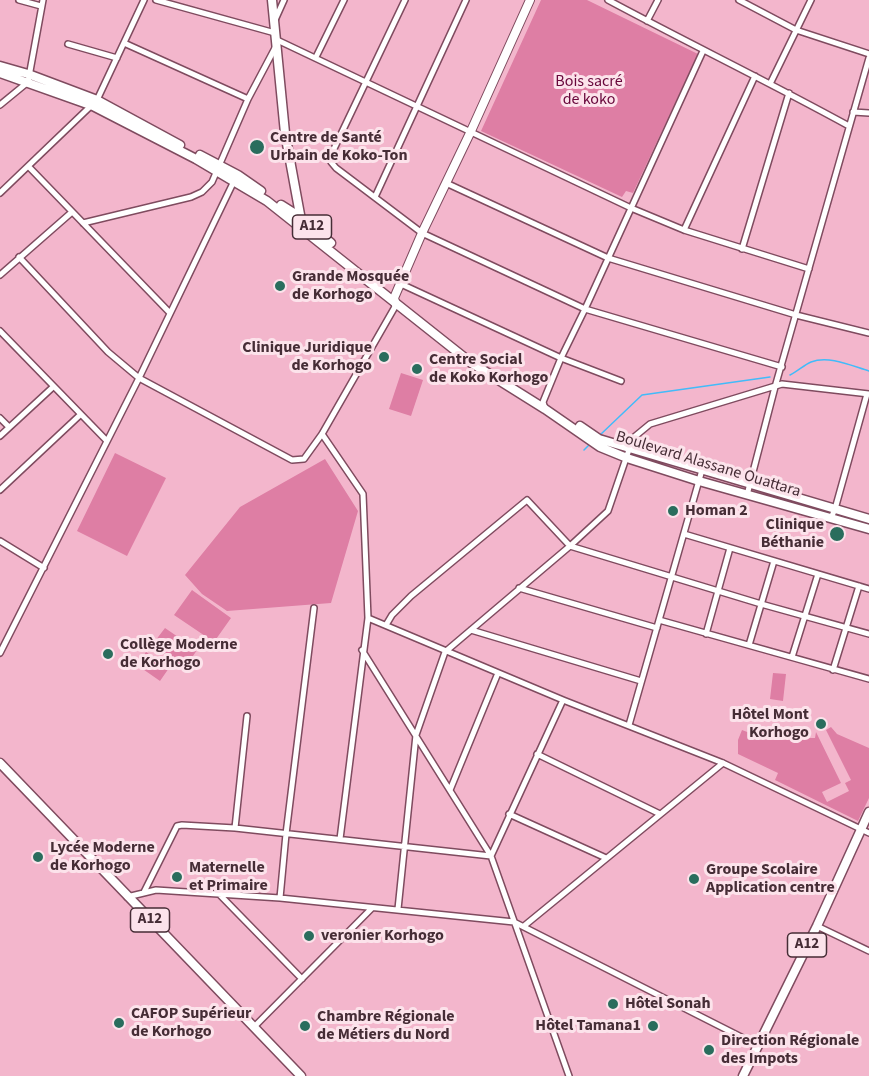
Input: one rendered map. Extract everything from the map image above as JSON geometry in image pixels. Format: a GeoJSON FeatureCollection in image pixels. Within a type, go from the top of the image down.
{"type":"FeatureCollection","features":[{"type":"Feature","properties":{"kind":"main road"},"geometry":{"type":"LineString","coordinates":[[272,0],[285,133],[301,222]]}},
{"type":"Feature","properties":{"kind":"main road","name":"Boulevard Alassane Ouattara"},"geometry":{"type":"LineString","coordinates":[[0,66],[95,103],[236,179],[301,222],[395,302],[456,347],[592,438],[600,447],[699,481],[869,529]]}},
{"type":"Feature","properties":{"kind":"main road","name":"Boulevard Alassane Ouattara"},"geometry":{"type":"LineString","coordinates":[[0,73],[28,78]]}},
{"type":"Feature","properties":{"kind":"main road","name":"Boulevard Alassane Ouattara"},"geometry":{"type":"LineString","coordinates":[[592,438],[869,519]]}},
{"type":"Feature","properties":{"kind":"main road","name":"A12"},"geometry":{"type":"LineString","coordinates":[[0,763],[254,1027],[295,1074]]}},
{"type":"Feature","properties":{"kind":"main road","name":"A12"},"geometry":{"type":"LineString","coordinates":[[743,1076],[865,831],[869,812]]}},
{"type":"Feature","properties":{"kind":"street"},"geometry":{"type":"LineString","coordinates":[[0,105],[28,78],[42,3],[19,0]]}},
{"type":"Feature","properties":{"kind":"street"},"geometry":{"type":"LineString","coordinates":[[0,193],[95,103],[144,0]]}},
{"type":"Feature","properties":{"kind":"street"},"geometry":{"type":"LineString","coordinates":[[156,0],[275,40],[316,57],[631,208],[684,230],[809,269]]}},
{"type":"Feature","properties":{"kind":"street"},"geometry":{"type":"LineString","coordinates":[[273,23],[284,0]]}},
{"type":"Feature","properties":{"kind":"street"},"geometry":{"type":"LineString","coordinates":[[316,57],[344,0]]}},
{"type":"Feature","properties":{"kind":"street"},"geometry":{"type":"LineString","coordinates":[[405,0],[331,155],[331,162],[422,233],[585,309],[782,367]]}},
{"type":"Feature","properties":{"kind":"street"},"geometry":{"type":"LineString","coordinates":[[375,197],[466,0]]}},
{"type":"Feature","properties":{"kind":"street"},"geometry":{"type":"LineString","coordinates":[[19,257],[108,352],[139,378],[292,460],[304,459],[322,434],[395,302],[422,233],[530,0]]}},
{"type":"Feature","properties":{"kind":"street"},"geometry":{"type":"LineString","coordinates":[[608,0],[849,126]]}},
{"type":"Feature","properties":{"kind":"street"},"geometry":{"type":"LineString","coordinates":[[647,21],[658,0]]}},
{"type":"Feature","properties":{"kind":"street"},"geometry":{"type":"LineString","coordinates":[[739,0],[796,30],[869,54]]}},
{"type":"Feature","properties":{"kind":"street"},"geometry":{"type":"LineString","coordinates":[[770,84],[811,0]]}},
{"type":"Feature","properties":{"kind":"street"},"geometry":{"type":"LineString","coordinates":[[83,223],[191,197],[202,192],[212,182],[275,40]]}},
{"type":"Feature","properties":{"kind":"street"},"geometry":{"type":"LineString","coordinates":[[124,43],[248,99]]}},
{"type":"Feature","properties":{"kind":"street"},"geometry":{"type":"LineString","coordinates":[[68,44],[117,58]]}},
{"type":"Feature","properties":{"kind":"street"},"geometry":{"type":"LineString","coordinates":[[544,406],[561,358],[703,51]]}},
{"type":"Feature","properties":{"kind":"street"},"geometry":{"type":"LineString","coordinates":[[747,495],[775,387],[869,58]]}},
{"type":"Feature","properties":{"kind":"street"},"geometry":{"type":"LineString","coordinates":[[684,230],[755,76]]}},
{"type":"Feature","properties":{"kind":"street"},"geometry":{"type":"LineString","coordinates":[[742,249],[789,93]]}},
{"type":"Feature","properties":{"kind":"street"},"geometry":{"type":"LineString","coordinates":[[853,112],[869,113]]}},
{"type":"Feature","properties":{"kind":"street"},"geometry":{"type":"LineString","coordinates":[[29,167],[170,313]]}},
{"type":"Feature","properties":{"kind":"street"},"geometry":{"type":"LineString","coordinates":[[0,652],[139,378],[236,179]]}},
{"type":"Feature","properties":{"kind":"street"},"geometry":{"type":"LineString","coordinates":[[446,183],[608,258],[796,315],[869,333]]}},
{"type":"Feature","properties":{"kind":"street"},"geometry":{"type":"LineString","coordinates":[[0,275],[72,212]]}},
{"type":"Feature","properties":{"kind":"street"},"geometry":{"type":"LineString","coordinates":[[401,284],[561,358],[621,381]]}},
{"type":"Feature","properties":{"kind":"street"},"geometry":{"type":"LineString","coordinates":[[0,331],[106,440]]}},
{"type":"Feature","properties":{"kind":"street"},"geometry":{"type":"LineString","coordinates":[[398,909],[416,735],[445,652],[608,511],[633,438],[650,424],[782,384],[868,394],[836,509],[831,518]]}},
{"type":"Feature","properties":{"kind":"street"},"geometry":{"type":"LineString","coordinates":[[0,436],[53,387]]}},
{"type":"Feature","properties":{"kind":"street"},"geometry":{"type":"LineString","coordinates":[[0,490],[80,415]]}},
{"type":"Feature","properties":{"kind":"street"},"geometry":{"type":"LineString","coordinates":[[0,418],[9,427]]}},
{"type":"Feature","properties":{"kind":"street"},"geometry":{"type":"LineString","coordinates":[[322,434],[363,494],[368,618],[362,650],[340,839]]}},
{"type":"Feature","properties":{"kind":"street"},"geometry":{"type":"LineString","coordinates":[[629,725],[702,470]]}},
{"type":"Feature","properties":{"kind":"street"},"geometry":{"type":"LineString","coordinates":[[386,626],[392,615],[411,596],[527,500],[570,546],[869,634]]}},
{"type":"Feature","properties":{"kind":"street"},"geometry":{"type":"LineString","coordinates":[[684,534],[869,589]]}},
{"type":"Feature","properties":{"kind":"street"},"geometry":{"type":"LineString","coordinates":[[0,541],[44,568]]}},
{"type":"Feature","properties":{"kind":"street"},"geometry":{"type":"LineString","coordinates":[[706,634],[730,548]]}},
{"type":"Feature","properties":{"kind":"street"},"geometry":{"type":"LineString","coordinates":[[749,645],[774,561]]}},
{"type":"Feature","properties":{"kind":"street"},"geometry":{"type":"LineString","coordinates":[[792,657],[818,574]]}},
{"type":"Feature","properties":{"kind":"street"},"geometry":{"type":"LineString","coordinates":[[834,670],[859,586]]}},
{"type":"Feature","properties":{"kind":"street"},"geometry":{"type":"LineString","coordinates":[[519,588],[657,628]]}},
{"type":"Feature","properties":{"kind":"street"},"geometry":{"type":"LineString","coordinates":[[280,898],[314,608]]}},
{"type":"Feature","properties":{"kind":"street"},"geometry":{"type":"LineString","coordinates":[[368,618],[563,700],[723,762],[865,831]]}},
{"type":"Feature","properties":{"kind":"street"},"geometry":{"type":"LineString","coordinates":[[659,620],[869,679]]}},
{"type":"Feature","properties":{"kind":"street"},"geometry":{"type":"LineString","coordinates":[[471,630],[641,681]]}},
{"type":"Feature","properties":{"kind":"street"},"geometry":{"type":"LineString","coordinates":[[362,650],[490,856],[569,1076]]}},
{"type":"Feature","properties":{"kind":"street"},"geometry":{"type":"LineString","coordinates":[[450,790],[498,673]]}},
{"type":"Feature","properties":{"kind":"street"},"geometry":{"type":"LineString","coordinates":[[490,856],[563,700]]}},
{"type":"Feature","properties":{"kind":"street"},"geometry":{"type":"LineString","coordinates":[[235,828],[246,716]]}},
{"type":"Feature","properties":{"kind":"street"},"geometry":{"type":"LineString","coordinates":[[537,754],[660,814]]}},
{"type":"Feature","properties":{"kind":"street"},"geometry":{"type":"LineString","coordinates":[[524,927],[723,762]]}},
{"type":"Feature","properties":{"kind":"street"},"geometry":{"type":"LineString","coordinates":[[509,814],[606,858]]}},
{"type":"Feature","properties":{"kind":"street"},"geometry":{"type":"LineString","coordinates":[[144,892],[177,826],[235,828],[490,856]]}},
{"type":"Feature","properties":{"kind":"street"},"geometry":{"type":"LineString","coordinates":[[127,897],[156,890],[280,898],[514,922],[757,1045]]}},
{"type":"Feature","properties":{"kind":"street"},"geometry":{"type":"LineString","coordinates":[[219,895],[302,980]]}},
{"type":"Feature","properties":{"kind":"street"},"geometry":{"type":"LineString","coordinates":[[254,1027],[372,908]]}},
{"type":"Feature","properties":{"kind":"street"},"geometry":{"type":"LineString","coordinates":[[817,926],[869,951]]}},
{"type":"Feature","properties":{"kind":"green space","name":"Bois sacré de koko"},"geometry":{"type":"Polygon","coordinates":[[[541,0],[587,0],[698,54],[633,193],[626,191],[622,197],[481,131],[541,0]]]}},
{"type":"Feature","properties":{"kind":"green space"},"geometry":{"type":"Polygon","coordinates":[[[401,373],[423,380],[411,416],[389,409],[401,373]]]}},
{"type":"Feature","properties":{"kind":"green space"},"geometry":{"type":"Polygon","coordinates":[[[115,453],[166,478],[127,556],[77,531],[115,453]]]}},
{"type":"Feature","properties":{"kind":"green space"},"geometry":{"type":"Polygon","coordinates":[[[325,459],[358,511],[331,603],[227,611],[202,594],[185,575],[240,507],[325,459]]]}},
{"type":"Feature","properties":{"kind":"green space"},"geometry":{"type":"Polygon","coordinates":[[[192,590],[231,618],[214,642],[174,615],[192,590]]]}},
{"type":"Feature","properties":{"kind":"green space"},"geometry":{"type":"Polygon","coordinates":[[[165,628],[197,650],[185,668],[152,645],[165,628]]]}},
{"type":"Feature","properties":{"kind":"green space"},"geometry":{"type":"Polygon","coordinates":[[[146,652],[169,668],[160,681],[137,665],[146,652]]]}},
{"type":"Feature","properties":{"kind":"green space"},"geometry":{"type":"Polygon","coordinates":[[[773,673],[786,674],[783,701],[770,699],[773,673]]]}},
{"type":"Feature","properties":{"kind":"green space"},"geometry":{"type":"Polygon","coordinates":[[[831,727],[837,734],[869,748],[869,798],[858,821],[775,780],[778,773],[738,754],[738,740],[742,730],[768,740],[815,738],[816,732],[841,783],[822,792],[827,802],[849,791],[845,783],[851,780],[826,730],[831,727]]]}},
{"type":"Feature","properties":{"kind":"waterway"},"geometry":{"type":"LineString","coordinates":[[790,375],[818,360],[840,362],[869,371]]}},
{"type":"Feature","properties":{"kind":"waterway"},"geometry":{"type":"LineString","coordinates":[[600,435],[642,395],[770,377]]}},
{"type":"Feature","properties":{"kind":"waterway"},"geometry":{"type":"LineString","coordinates":[[584,450],[590,444]]}},
{"type":"Feature","properties":{"kind":"place","name":"Centre de Santé Urbain de Koko-Ton"},"geometry":{"type":"Point","coordinates":[257,147]}},
{"type":"Feature","properties":{"kind":"place","name":"Grande Mosquée de Korhogo"},"geometry":{"type":"Point","coordinates":[280,286]}},
{"type":"Feature","properties":{"kind":"place","name":"Clinique Juridique de Korhogo"},"geometry":{"type":"Point","coordinates":[384,357]}},
{"type":"Feature","properties":{"kind":"place","name":"Centre Social de Koko Korhogo"},"geometry":{"type":"Point","coordinates":[417,369]}},
{"type":"Feature","properties":{"kind":"place","name":"Homan 2"},"geometry":{"type":"Point","coordinates":[673,511]}},
{"type":"Feature","properties":{"kind":"place","name":"Clinique Béthanie"},"geometry":{"type":"Point","coordinates":[837,534]}},
{"type":"Feature","properties":{"kind":"place","name":"Collège Moderne de Korhogo"},"geometry":{"type":"Point","coordinates":[108,654]}},
{"type":"Feature","properties":{"kind":"place","name":"Hôtel Mont Korhogo"},"geometry":{"type":"Point","coordinates":[821,724]}},
{"type":"Feature","properties":{"kind":"place","name":"Lycée Moderne de Korhogo"},"geometry":{"type":"Point","coordinates":[38,857]}},
{"type":"Feature","properties":{"kind":"place","name":"Maternelle et Primaire"},"geometry":{"type":"Point","coordinates":[177,877]}},
{"type":"Feature","properties":{"kind":"place","name":"Groupe Scolaire Application centre"},"geometry":{"type":"Point","coordinates":[694,879]}},
{"type":"Feature","properties":{"kind":"place","name":"veronier Korhogo"},"geometry":{"type":"Point","coordinates":[309,936]}},
{"type":"Feature","properties":{"kind":"place","name":"Hôtel Sonah"},"geometry":{"type":"Point","coordinates":[613,1004]}},
{"type":"Feature","properties":{"kind":"place","name":"CAFOP Supérieur de Korhogo"},"geometry":{"type":"Point","coordinates":[119,1023]}},
{"type":"Feature","properties":{"kind":"place","name":"Chambre Régionale de Métiers du Nord"},"geometry":{"type":"Point","coordinates":[305,1026]}},
{"type":"Feature","properties":{"kind":"place","name":"Hôtel Tamana1"},"geometry":{"type":"Point","coordinates":[653,1026]}},
{"type":"Feature","properties":{"kind":"place","name":"Direction Régionale des Impots"},"geometry":{"type":"Point","coordinates":[709,1050]}}]}
